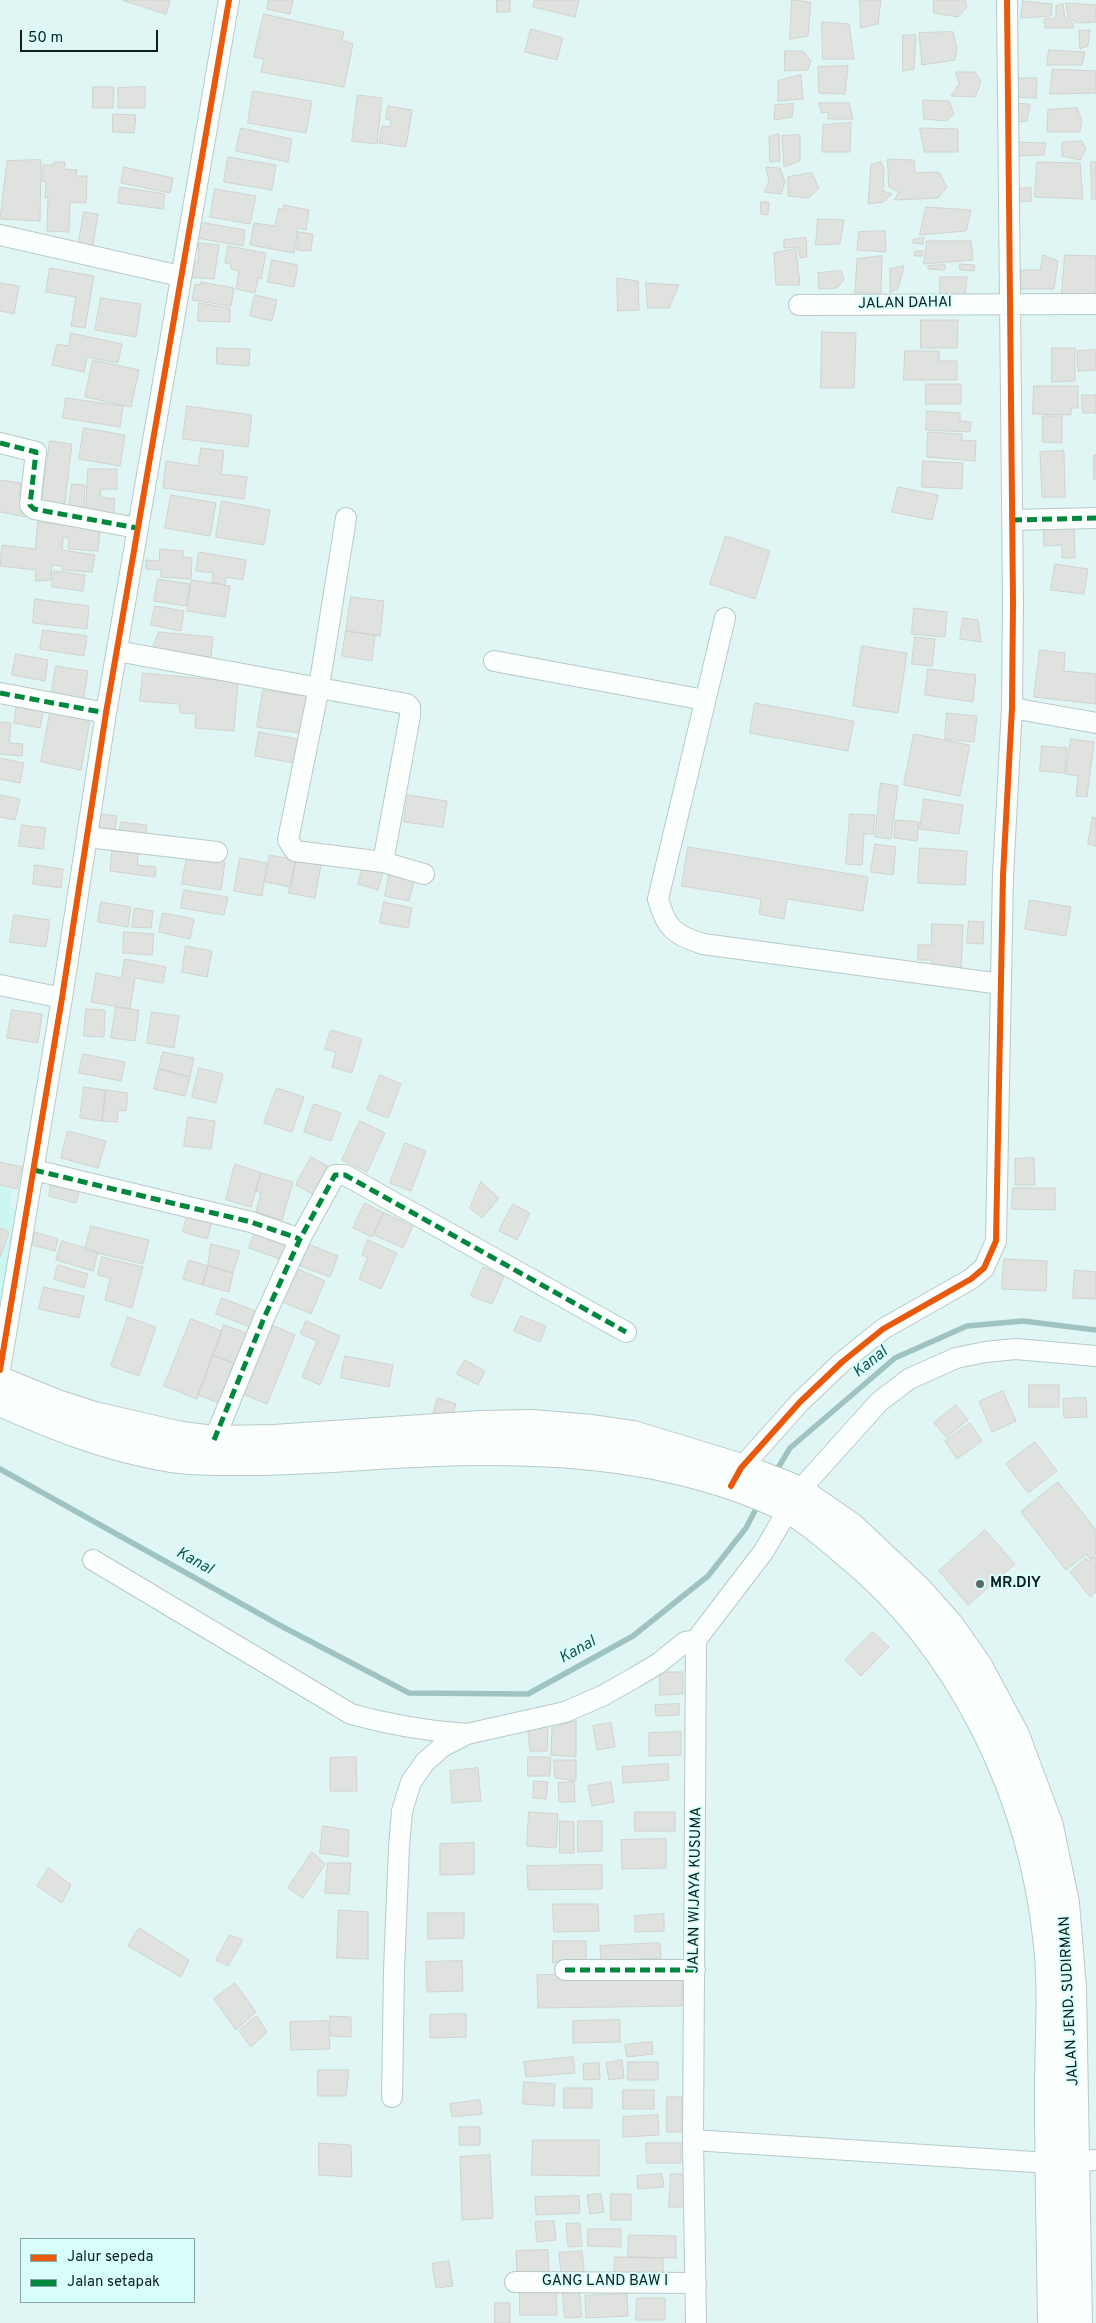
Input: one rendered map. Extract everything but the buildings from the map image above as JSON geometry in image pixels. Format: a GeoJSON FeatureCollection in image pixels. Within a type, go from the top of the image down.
{"type":"FeatureCollection","features":[{"type":"Feature","properties":{"kind":"highway"},"geometry":{"type":"LineString","coordinates":[[0,1381],[149,1442],[174,1458],[214,1461],[276,1461],[482,1450],[580,1454],[654,1466],[766,1488]]}},
{"type":"Feature","properties":{"kind":"highway"},"geometry":{"type":"LineString","coordinates":[[0,1402],[92,1440],[149,1442],[274,1439],[481,1425],[532,1424],[592,1429],[633,1435],[766,1488]]}},
{"type":"Feature","properties":{"kind":"highway","name":"JALAN JEND. SUDIRMAN"},"geometry":{"type":"LineString","coordinates":[[766,1488],[851,1556],[881,1583],[910,1615],[941,1657],[977,1714],[1003,1764],[1022,1818],[1035,1868],[1048,1945],[1074,2161],[1078,2323]]}},
{"type":"Feature","properties":{"kind":"highway","name":"JALAN JEND. SUDIRMAN"},"geometry":{"type":"LineString","coordinates":[[1052,2323],[1074,2161]]}},
{"type":"Feature","properties":{"kind":"street"},"geometry":{"type":"LineString","coordinates":[[0,1370],[62,998],[106,713],[229,0]]}},
{"type":"Feature","properties":{"kind":"street"},"geometry":{"type":"LineString","coordinates":[[392,2097],[394,1970],[402,1811],[411,1782],[425,1762],[442,1746],[467,1734],[565,1712],[602,1696],[651,1668],[684,1642],[696,1640],[764,1551],[766,1488],[800,1402],[842,1362],[883,1329],[971,1279],[984,1268],[993,1252],[997,1222],[1003,875],[1012,708],[1007,0]]}},
{"type":"Feature","properties":{"kind":"street"},"geometry":{"type":"LineString","coordinates":[[0,235],[180,276]]}},
{"type":"Feature","properties":{"kind":"street","name":"JALAN DAHAI"},"geometry":{"type":"LineString","coordinates":[[799,305],[1096,304]]}},
{"type":"Feature","properties":{"kind":"street"},"geometry":{"type":"LineString","coordinates":[[0,443],[36,452],[30,505],[34,509],[137,528]]}},
{"type":"Feature","properties":{"kind":"street"},"geometry":{"type":"LineString","coordinates":[[346,518],[319,687],[288,840],[290,846],[295,851],[383,862],[424,874]]}},
{"type":"Feature","properties":{"kind":"street"},"geometry":{"type":"LineString","coordinates":[[1012,520],[1096,518]]}},
{"type":"Feature","properties":{"kind":"street"},"geometry":{"type":"LineString","coordinates":[[725,618],[658,899],[663,918],[674,931],[684,938],[703,944],[1001,984]]}},
{"type":"Feature","properties":{"kind":"street"},"geometry":{"type":"LineString","coordinates":[[117,651],[405,703],[410,706],[410,716],[383,862]]}},
{"type":"Feature","properties":{"kind":"street"},"geometry":{"type":"LineString","coordinates":[[494,661],[705,700]]}},
{"type":"Feature","properties":{"kind":"street"},"geometry":{"type":"LineString","coordinates":[[0,693],[106,713]]}},
{"type":"Feature","properties":{"kind":"street"},"geometry":{"type":"LineString","coordinates":[[1012,708],[1096,723]]}},
{"type":"Feature","properties":{"kind":"street"},"geometry":{"type":"LineString","coordinates":[[87,837],[217,852]]}},
{"type":"Feature","properties":{"kind":"street"},"geometry":{"type":"LineString","coordinates":[[0,985],[62,998]]}},
{"type":"Feature","properties":{"kind":"street"},"geometry":{"type":"LineString","coordinates":[[34,1170],[251,1222],[300,1239]]}},
{"type":"Feature","properties":{"kind":"street"},"geometry":{"type":"LineString","coordinates":[[214,1440],[264,1318],[300,1239],[335,1175],[340,1174],[626,1332]]}},
{"type":"Feature","properties":{"kind":"street"},"geometry":{"type":"LineString","coordinates":[[766,1488],[908,1379],[956,1358],[1016,1349],[1096,1356]]}},
{"type":"Feature","properties":{"kind":"street"},"geometry":{"type":"LineString","coordinates":[[93,1560],[351,1714],[384,1724],[418,1730],[467,1734]]}},
{"type":"Feature","properties":{"kind":"street","name":"JALAN WIJAYA KUSUMA"},"geometry":{"type":"LineString","coordinates":[[696,1640],[693,2140],[696,2323]]}},
{"type":"Feature","properties":{"kind":"street"},"geometry":{"type":"LineString","coordinates":[[565,1970],[695,1970]]}},
{"type":"Feature","properties":{"kind":"street"},"geometry":{"type":"LineString","coordinates":[[693,2140],[1074,2161]]}},
{"type":"Feature","properties":{"kind":"street","name":"GANG LAND BAW I"},"geometry":{"type":"LineString","coordinates":[[515,2282],[696,2282]]}},
{"type":"Feature","properties":{"kind":"shaded area"},"geometry":{"type":"Polygon","coordinates":[[[0,1186],[12,1190],[9,1205],[17,1210],[0,1304],[0,1186]]]}},
{"type":"Feature","properties":{"kind":"waterway","name":"Kanal"},"geometry":{"type":"LineString","coordinates":[[775,1473],[790,1448],[895,1358],[967,1326],[1023,1321],[1096,1330]]}},
{"type":"Feature","properties":{"kind":"waterway","name":"Kanal"},"geometry":{"type":"LineString","coordinates":[[0,1469],[283,1627],[409,1693],[528,1694],[633,1636],[708,1576],[746,1528],[759,1503]]}},
{"type":"Feature","properties":{"kind":"marked path"},"geometry":{"type":"LineString","coordinates":[[0,443],[36,452],[30,505],[34,509],[137,528]]}},
{"type":"Feature","properties":{"kind":"marked path"},"geometry":{"type":"LineString","coordinates":[[1012,520],[1096,518]]}},
{"type":"Feature","properties":{"kind":"marked path"},"geometry":{"type":"LineString","coordinates":[[0,693],[106,713]]}},
{"type":"Feature","properties":{"kind":"marked path"},"geometry":{"type":"LineString","coordinates":[[34,1170],[251,1222],[300,1239]]}},
{"type":"Feature","properties":{"kind":"marked path"},"geometry":{"type":"LineString","coordinates":[[214,1440],[264,1318],[300,1239],[335,1175],[345,1175],[626,1332]]}},
{"type":"Feature","properties":{"kind":"marked path"},"geometry":{"type":"LineString","coordinates":[[565,1970],[695,1970]]}},
{"type":"Feature","properties":{"kind":"cycle path"},"geometry":{"type":"LineString","coordinates":[[0,1370],[62,998],[106,713],[229,0]]}},
{"type":"Feature","properties":{"kind":"cycle path"},"geometry":{"type":"LineString","coordinates":[[731,1486],[741,1468],[800,1402],[842,1362],[883,1329],[971,1279],[984,1268],[996,1241],[1003,875],[1012,708],[1013,601],[1007,0]]}},
{"type":"Feature","properties":{"kind":"place","name":"MR.DIY"},"geometry":{"type":"Point","coordinates":[980,1584]}}]}
